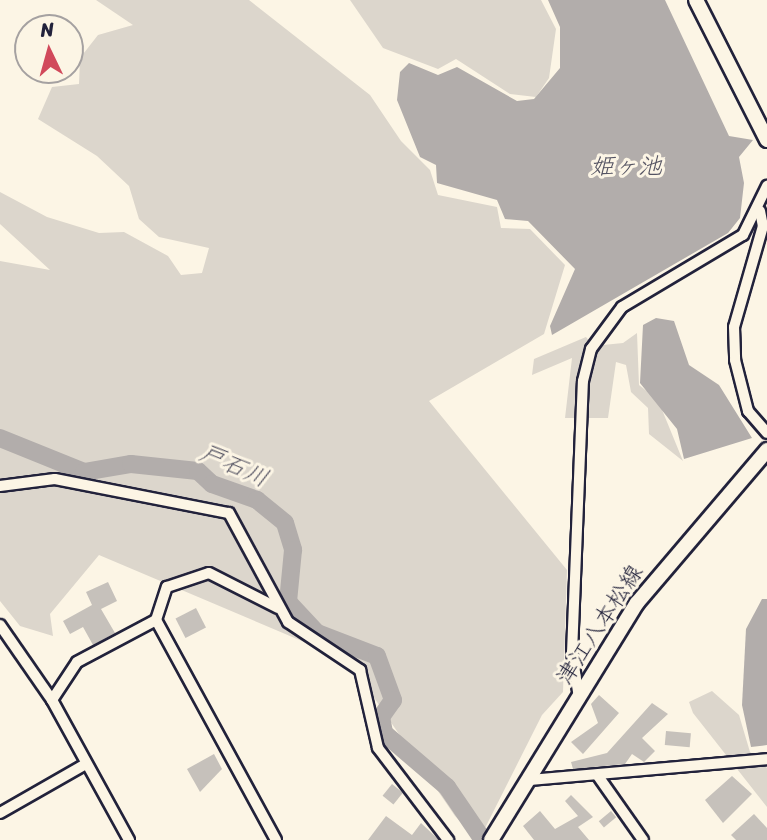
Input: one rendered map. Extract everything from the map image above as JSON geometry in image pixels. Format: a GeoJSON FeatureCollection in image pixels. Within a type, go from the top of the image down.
{"type":"FeatureCollection","features":[{"type":"Feature","properties":{"kind":"main road"},"geometry":{"type":"LineString","coordinates":[[696,0],[767,140]]}},
{"type":"Feature","properties":{"kind":"main road","name":"津江八本松線"},"geometry":{"type":"LineString","coordinates":[[492,838],[637,603],[767,450]]}},
{"type":"Feature","properties":{"kind":"street"},"geometry":{"type":"LineString","coordinates":[[579,698],[572,653],[583,381],[591,349],[622,307],[743,236],[760,212],[767,186]]}},
{"type":"Feature","properties":{"kind":"street"},"geometry":{"type":"LineString","coordinates":[[760,212],[763,226],[734,327],[735,360],[748,411],[767,433]]}},
{"type":"Feature","properties":{"kind":"street"},"geometry":{"type":"LineString","coordinates":[[0,486],[55,479],[218,508],[236,521],[278,608],[288,622],[360,670],[378,748],[448,840]]}},
{"type":"Feature","properties":{"kind":"street"},"geometry":{"type":"LineString","coordinates":[[52,700],[78,662],[156,620],[167,587],[209,573],[278,608]]}},
{"type":"Feature","properties":{"kind":"street"},"geometry":{"type":"LineString","coordinates":[[156,620],[276,840]]}},
{"type":"Feature","properties":{"kind":"street"},"geometry":{"type":"LineString","coordinates":[[0,625],[52,700],[129,840]]}},
{"type":"Feature","properties":{"kind":"street"},"geometry":{"type":"LineString","coordinates":[[529,780],[767,759]]}},
{"type":"Feature","properties":{"kind":"street"},"geometry":{"type":"LineString","coordinates":[[0,814],[86,764]]}},
{"type":"Feature","properties":{"kind":"street"},"geometry":{"type":"LineString","coordinates":[[598,776],[643,840]]}},
{"type":"Feature","properties":{"kind":"shaded area"},"geometry":{"type":"Polygon","coordinates":[[[96,0],[249,0],[370,95],[401,141],[430,170],[438,195],[497,207],[501,228],[530,229],[565,265],[544,334],[429,401],[567,570],[563,692],[542,715],[479,840],[455,816],[349,661],[99,555],[50,614],[53,636],[20,626],[0,601],[0,261],[50,270],[0,224],[0,192],[47,217],[99,233],[124,232],[168,256],[181,275],[202,273],[209,248],[159,237],[139,219],[129,186],[97,156],[38,119],[52,87],[84,84],[84,53],[98,35],[133,25],[96,0]]]}},
{"type":"Feature","properties":{"kind":"shaded area"},"geometry":{"type":"Polygon","coordinates":[[[350,0],[541,0],[556,29],[549,78],[536,97],[510,94],[456,59],[438,69],[383,48],[350,0]]]}},
{"type":"Feature","properties":{"kind":"shaded area"},"geometry":{"type":"Polygon","coordinates":[[[637,333],[639,385],[658,400],[683,461],[649,434],[648,408],[631,392],[626,365],[616,362],[608,418],[565,418],[572,358],[532,375],[534,359],[586,337],[593,346],[623,343],[637,333]]]}},
{"type":"Feature","properties":{"kind":"shaded area"},"geometry":{"type":"Polygon","coordinates":[[[712,691],[739,715],[750,752],[767,768],[767,807],[693,713],[689,702],[712,691]]]}},
{"type":"Feature","properties":{"kind":"water","name":"姫ヶ池"},"geometry":{"type":"Polygon","coordinates":[[[548,0],[665,0],[729,136],[753,140],[739,157],[744,183],[740,218],[728,233],[552,335],[550,326],[575,269],[528,221],[505,219],[497,200],[437,183],[436,165],[420,157],[397,100],[400,72],[409,63],[438,75],[457,67],[517,101],[534,99],[560,68],[560,27],[548,0]]]}},
{"type":"Feature","properties":{"kind":"water"},"geometry":{"type":"Polygon","coordinates":[[[656,318],[674,321],[689,365],[719,385],[752,438],[684,459],[677,429],[640,383],[643,325],[656,318]]]}},
{"type":"Feature","properties":{"kind":"water"},"geometry":{"type":"Polygon","coordinates":[[[762,599],[767,599],[767,745],[751,747],[742,705],[746,629],[762,599]]]}},
{"type":"Feature","properties":{"kind":"building"},"geometry":{"type":"Polygon","coordinates":[[[108,582],[117,601],[101,609],[115,633],[93,645],[83,627],[70,634],[63,621],[92,605],[86,592],[108,582]]]}},
{"type":"Feature","properties":{"kind":"building"},"geometry":{"type":"Polygon","coordinates":[[[196,608],[206,628],[185,638],[176,618],[196,608]]]}},
{"type":"Feature","properties":{"kind":"building"},"geometry":{"type":"Polygon","coordinates":[[[599,695],[619,713],[583,754],[571,742],[598,723],[591,704],[599,695]]]}},
{"type":"Feature","properties":{"kind":"building"},"geometry":{"type":"Polygon","coordinates":[[[652,703],[668,714],[642,738],[655,751],[644,762],[632,754],[625,764],[573,769],[571,762],[607,753],[652,703]]]}},
{"type":"Feature","properties":{"kind":"building"},"geometry":{"type":"Polygon","coordinates":[[[666,731],[691,733],[690,747],[665,745],[666,731]]]}},
{"type":"Feature","properties":{"kind":"building"},"geometry":{"type":"Polygon","coordinates":[[[214,754],[222,769],[200,792],[187,769],[214,754]]]}},
{"type":"Feature","properties":{"kind":"building"},"geometry":{"type":"Polygon","coordinates":[[[732,776],[752,794],[723,823],[705,800],[732,776]]]}},
{"type":"Feature","properties":{"kind":"building"},"geometry":{"type":"Polygon","coordinates":[[[392,784],[403,793],[393,804],[383,796],[392,784]]]}},
{"type":"Feature","properties":{"kind":"building"},"geometry":{"type":"Polygon","coordinates":[[[571,795],[593,817],[578,827],[589,840],[534,840],[523,826],[540,811],[555,829],[578,816],[565,801],[571,795]]]}},
{"type":"Feature","properties":{"kind":"building"},"geometry":{"type":"Polygon","coordinates":[[[611,811],[616,817],[604,827],[599,821],[611,811]]]}},
{"type":"Feature","properties":{"kind":"building"},"geometry":{"type":"Polygon","coordinates":[[[754,814],[767,828],[767,840],[736,840],[731,835],[754,814]]]}},
{"type":"Feature","properties":{"kind":"building"},"geometry":{"type":"Polygon","coordinates":[[[386,816],[412,835],[421,823],[439,840],[368,840],[386,816]]]}},
{"type":"Feature","properties":{"kind":"waterway","name":"戸石川"},"geometry":{"type":"LineString","coordinates":[[0,438],[84,472],[131,464],[198,471],[212,484],[257,500],[285,523],[293,550],[288,602],[317,633],[377,656],[393,700],[381,717],[384,733],[447,787],[483,840]]}}]}
